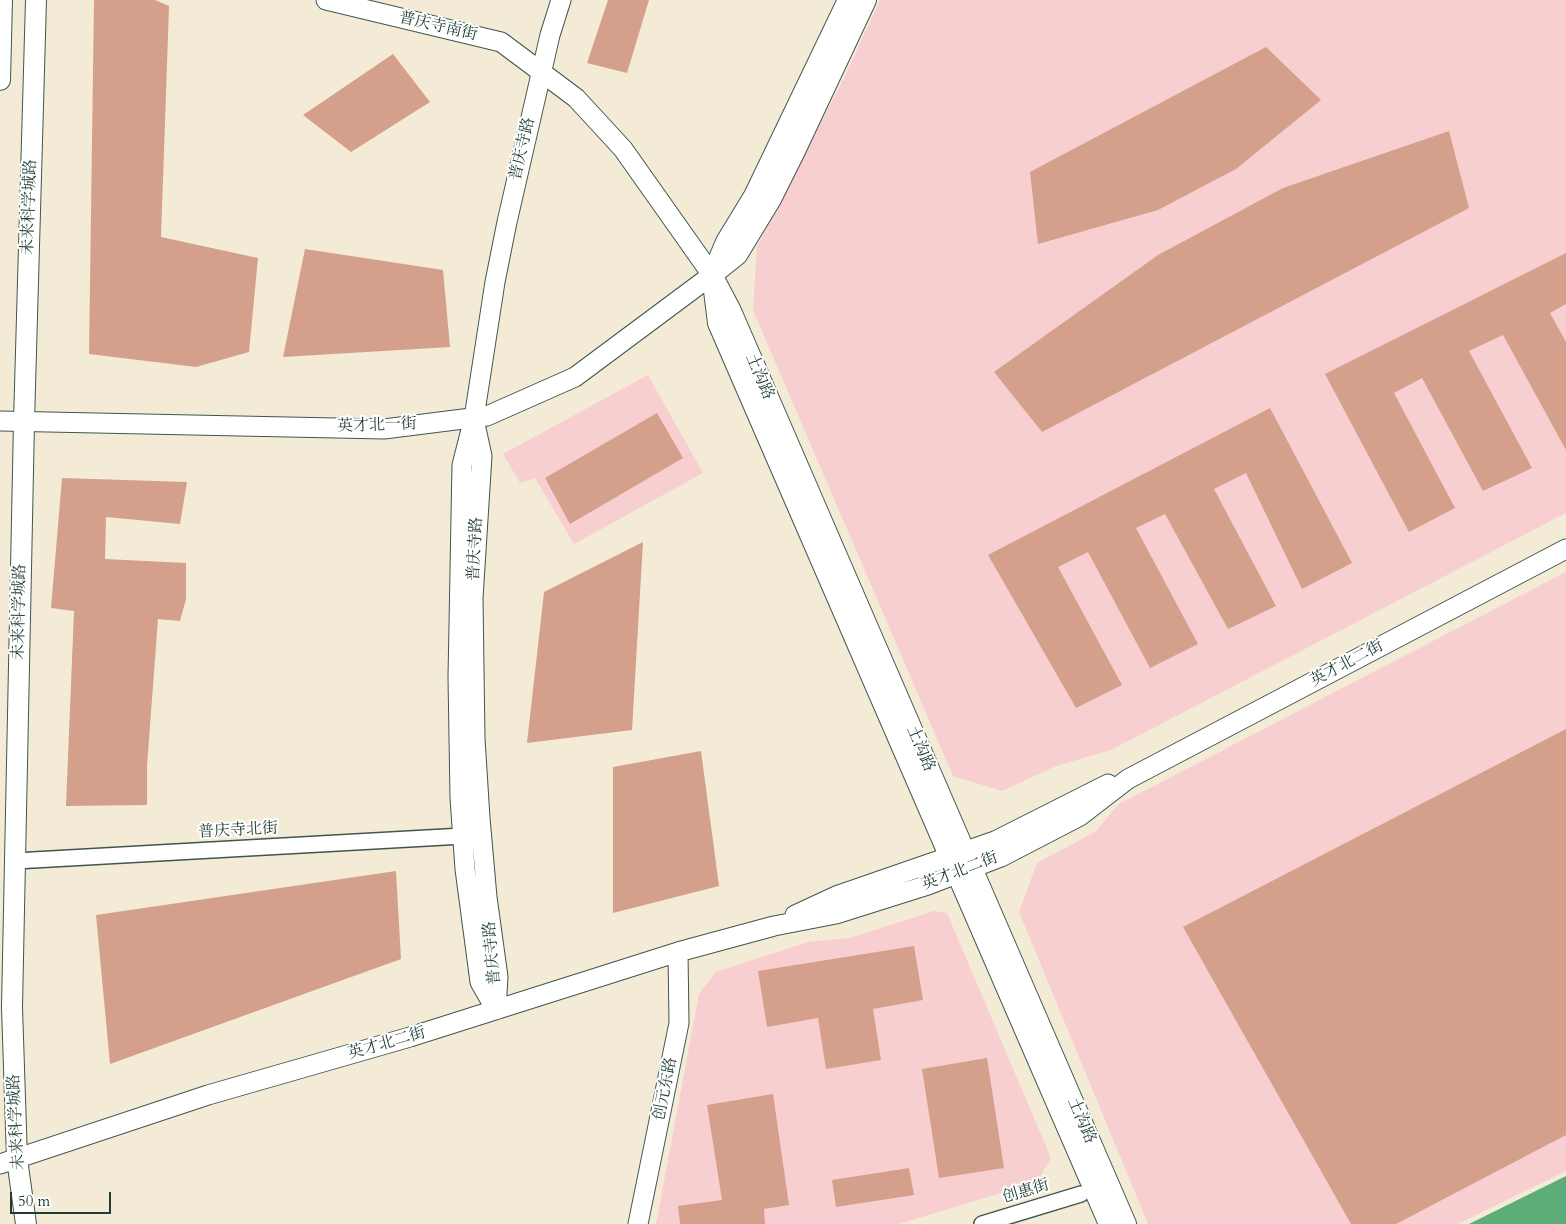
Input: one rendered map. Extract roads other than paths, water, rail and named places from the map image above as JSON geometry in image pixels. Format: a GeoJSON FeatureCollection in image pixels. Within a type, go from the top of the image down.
{"type":"FeatureCollection","features":[{"type":"Feature","properties":{"kind":"main road"},"geometry":{"type":"LineString","coordinates":[[0,80],[2,0]]}},
{"type":"Feature","properties":{"kind":"main road","name":"未来科学城路"},"geometry":{"type":"LineString","coordinates":[[26,1224],[9,1161],[24,422],[36,0]]}},
{"type":"Feature","properties":{"kind":"main road"},"geometry":{"type":"LineString","coordinates":[[712,275],[726,242],[754,196],[848,0]]}},
{"type":"Feature","properties":{"kind":"main road"},"geometry":{"type":"LineString","coordinates":[[712,275],[738,255],[771,198],[866,0]]}},
{"type":"Feature","properties":{"kind":"main road","name":"土沟路"},"geometry":{"type":"LineString","coordinates":[[712,275],[718,323],[1126,1224]]}},
{"type":"Feature","properties":{"kind":"main road","name":"土沟路"},"geometry":{"type":"LineString","coordinates":[[961,862],[1109,1224]]}},
{"type":"Feature","properties":{"kind":"street","name":"普庆寺南街"},"geometry":{"type":"LineString","coordinates":[[326,0],[501,42],[576,98],[623,149],[712,275]]}},
{"type":"Feature","properties":{"kind":"street","name":"普庆寺路"},"geometry":{"type":"LineString","coordinates":[[496,1010],[480,982],[465,869],[460,798],[458,677],[462,464],[474,418],[495,282],[507,222],[550,35],[561,0]]}},
{"type":"Feature","properties":{"kind":"street","name":"英才北一街"},"geometry":{"type":"LineString","coordinates":[[0,422],[384,429],[487,416],[575,378],[712,275]]}},
{"type":"Feature","properties":{"kind":"street","name":"普庆寺路"},"geometry":{"type":"LineString","coordinates":[[474,418],[482,456],[473,598],[475,730],[482,848],[498,977],[496,1010]]}},
{"type":"Feature","properties":{"kind":"street","name":"英才北二街"},"geometry":{"type":"LineString","coordinates":[[9,1161],[208,1095],[410,1037],[678,952],[774,926],[836,896],[961,862],[995,841],[1113,782],[1128,779],[1566,549]]}},
{"type":"Feature","properties":{"kind":"street","name":"普庆寺北街"},"geometry":{"type":"LineString","coordinates":[[15,861],[463,836]]}},
{"type":"Feature","properties":{"kind":"street","name":"创元东路"},"geometry":{"type":"LineString","coordinates":[[638,1224],[679,1023],[678,952]]}},
{"type":"Feature","properties":{"kind":"street","name":"创惠街"},"geometry":{"type":"LineString","coordinates":[[982,1224],[1081,1194]]}}]}
